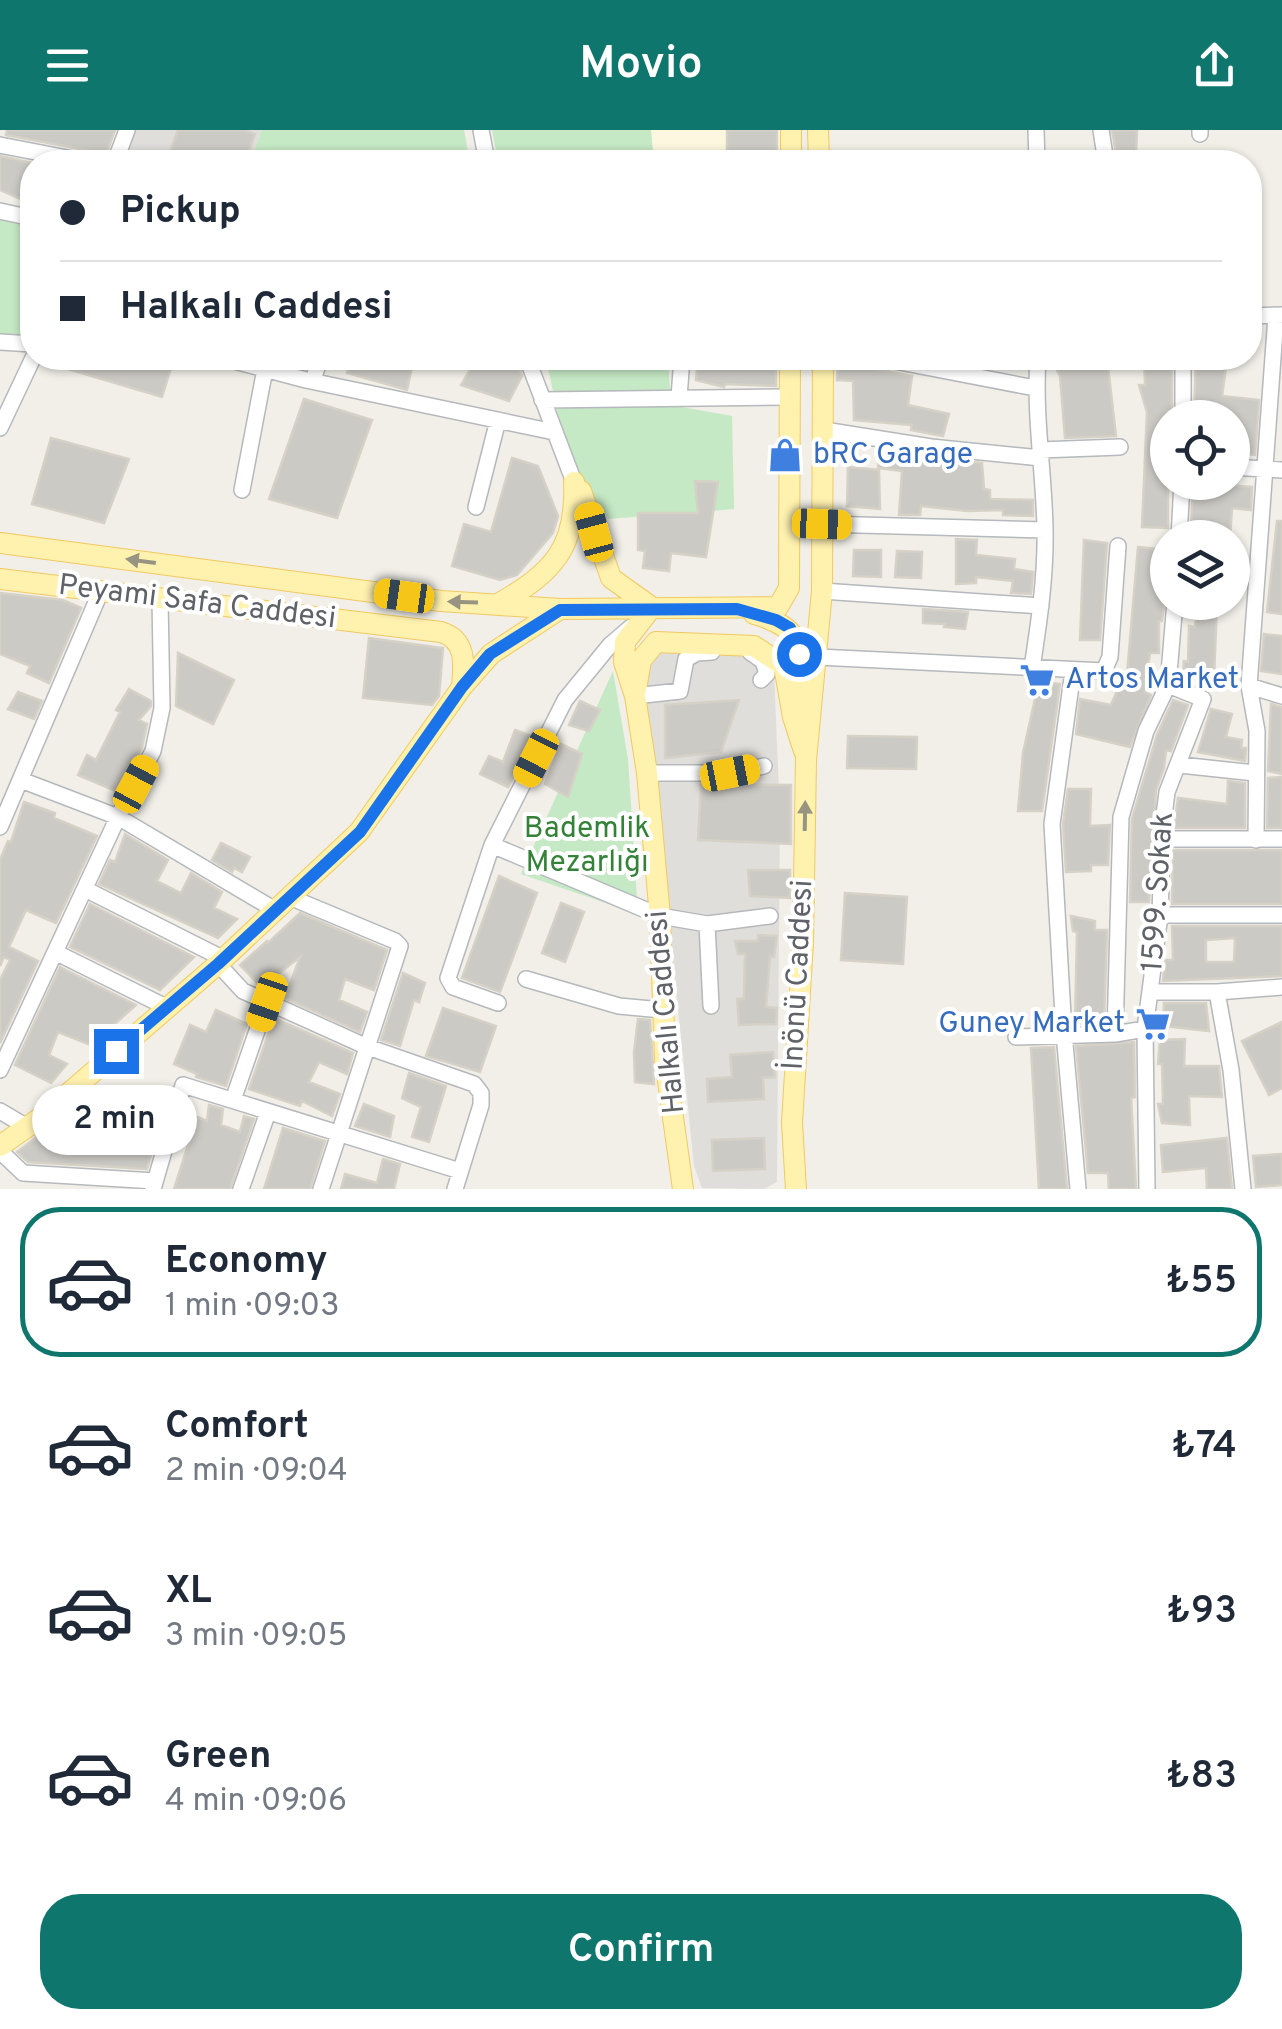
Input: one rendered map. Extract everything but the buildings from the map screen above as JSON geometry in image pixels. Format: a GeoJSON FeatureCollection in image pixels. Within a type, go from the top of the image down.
{"type":"FeatureCollection","features":[{"type":"Feature","properties":{"kind":"main road"},"geometry":{"type":"LineString","coordinates":[[737,609],[778,607],[789,588],[790,370]]}},
{"type":"Feature","properties":{"kind":"main road","name":"İnönü Caddesi"},"geometry":{"type":"LineString","coordinates":[[796,1189],[792,1124],[803,943],[806,760],[822,591],[824,370]]}},
{"type":"Feature","properties":{"kind":"main road"},"geometry":{"type":"LineString","coordinates":[[498,604],[548,568],[564,546],[576,514],[574,482]]}},
{"type":"Feature","properties":{"kind":"main road"},"geometry":{"type":"LineString","coordinates":[[574,482],[587,505],[611,578],[652,607]]}},
{"type":"Feature","properties":{"kind":"main road","name":"Peyami Safa Caddesi"},"geometry":{"type":"LineString","coordinates":[[0,543],[441,602],[560,610],[737,609]]}},
{"type":"Feature","properties":{"kind":"main road","name":"Peyami Safa Caddesi"},"geometry":{"type":"LineString","coordinates":[[0,579],[450,635],[462,651],[462,687]]}},
{"type":"Feature","properties":{"kind":"main road","name":"Halkalı Caddesi"},"geometry":{"type":"LineString","coordinates":[[652,607],[625,642],[624,662],[636,696],[647,773],[660,916],[666,1060],[683,1189]]}},
{"type":"Feature","properties":{"kind":"main road"},"geometry":{"type":"LineString","coordinates":[[737,609],[776,620],[790,628],[796,639],[806,760]]}},
{"type":"Feature","properties":{"kind":"main road","name":"Peyami Safa Caddesi"},"geometry":{"type":"LineString","coordinates":[[462,687],[499,647],[560,610]]}},
{"type":"Feature","properties":{"kind":"main road","name":"İnönü Caddesi"},"geometry":{"type":"LineString","coordinates":[[636,696],[641,660],[656,642],[743,644],[762,649],[784,666],[806,760]]}},
{"type":"Feature","properties":{"kind":"main road"},"geometry":{"type":"LineString","coordinates":[[0,1149],[220,961],[360,832],[462,687]]}},
{"type":"Feature","properties":{"kind":"main road"},"geometry":{"type":"LineString","coordinates":[[783,1189],[792,1124]]}},
{"type":"Feature","properties":{"kind":"main road"},"geometry":{"type":"LineString","coordinates":[[682,1161],[695,1189]]}},
{"type":"Feature","properties":{"kind":"street"},"geometry":{"type":"LineString","coordinates":[[0,145],[26,150]]}},
{"type":"Feature","properties":{"kind":"street"},"geometry":{"type":"LineString","coordinates":[[1256,840],[1257,731],[1249,686],[1263,469],[1279,316]]}},
{"type":"Feature","properties":{"kind":"street"},"geometry":{"type":"LineString","coordinates":[[0,428],[27,370]]}},
{"type":"Feature","properties":{"kind":"street"},"geometry":{"type":"LineString","coordinates":[[242,490],[265,370]]}},
{"type":"Feature","properties":{"kind":"street"},"geometry":{"type":"LineString","coordinates":[[304,370],[554,432]]}},
{"type":"Feature","properties":{"kind":"street"},"geometry":{"type":"LineString","coordinates":[[531,370],[574,482]]}},
{"type":"Feature","properties":{"kind":"street"},"geometry":{"type":"LineString","coordinates":[[679,397],[681,370]]}},
{"type":"Feature","properties":{"kind":"street"},"geometry":{"type":"LineString","coordinates":[[942,370],[1036,388]]}},
{"type":"Feature","properties":{"kind":"street"},"geometry":{"type":"LineString","coordinates":[[1032,668],[1041,606],[1045,530],[1037,370]]}},
{"type":"Feature","properties":{"kind":"street"},"geometry":{"type":"LineString","coordinates":[[1182,400],[1183,370]]}},
{"type":"Feature","properties":{"kind":"street"},"geometry":{"type":"LineString","coordinates":[[542,400],[790,397]]}},
{"type":"Feature","properties":{"kind":"street"},"geometry":{"type":"LineString","coordinates":[[476,507],[498,420]]}},
{"type":"Feature","properties":{"kind":"street"},"geometry":{"type":"LineString","coordinates":[[824,430],[931,447],[1040,454],[1120,447]]}},
{"type":"Feature","properties":{"kind":"street"},"geometry":{"type":"LineString","coordinates":[[1250,468],[1282,470]]}},
{"type":"Feature","properties":{"kind":"street"},"geometry":{"type":"LineString","coordinates":[[822,524],[1045,530]]}},
{"type":"Feature","properties":{"kind":"street"},"geometry":{"type":"LineString","coordinates":[[818,657],[1104,670],[1110,657],[1118,546]]}},
{"type":"Feature","properties":{"kind":"street"},"geometry":{"type":"LineString","coordinates":[[822,591],[1041,606]]}},
{"type":"Feature","properties":{"kind":"street"},"geometry":{"type":"LineString","coordinates":[[0,827],[100,592]]}},
{"type":"Feature","properties":{"kind":"street"},"geometry":{"type":"LineString","coordinates":[[0,1070],[118,817],[154,751],[162,708],[160,600]]}},
{"type":"Feature","properties":{"kind":"street"},"geometry":{"type":"LineString","coordinates":[[498,1004],[453,987],[448,978],[492,844],[564,700],[610,645],[652,607]]}},
{"type":"Feature","properties":{"kind":"street"},"geometry":{"type":"LineString","coordinates":[[1116,1034],[1121,816],[1146,731],[1168,685],[1173,620]]}},
{"type":"Feature","properties":{"kind":"street"},"geometry":{"type":"LineString","coordinates":[[636,696],[680,690],[686,659],[697,653],[754,653],[763,661],[766,674],[761,680]]}},
{"type":"Feature","properties":{"kind":"street"},"geometry":{"type":"LineString","coordinates":[[1073,671],[1052,824],[1078,1189]]}},
{"type":"Feature","properties":{"kind":"street","name":"1599. Sokak"},"geometry":{"type":"LineString","coordinates":[[1146,1189],[1145,1029],[1160,915],[1167,792],[1202,699],[1168,685]]}},
{"type":"Feature","properties":{"kind":"street"},"geometry":{"type":"LineString","coordinates":[[1249,686],[1282,696]]}},
{"type":"Feature","properties":{"kind":"street"},"geometry":{"type":"LineString","coordinates":[[1180,765],[1255,773]]}},
{"type":"Feature","properties":{"kind":"street"},"geometry":{"type":"LineString","coordinates":[[647,773],[730,773],[764,766]]}},
{"type":"Feature","properties":{"kind":"street"},"geometry":{"type":"LineString","coordinates":[[22,780],[118,817],[275,910]]}},
{"type":"Feature","properties":{"kind":"street"},"geometry":{"type":"LineString","coordinates":[[1163,839],[1282,839]]}},
{"type":"Feature","properties":{"kind":"street"},"geometry":{"type":"LineString","coordinates":[[492,844],[660,916],[706,924],[770,916]]}},
{"type":"Feature","properties":{"kind":"street"},"geometry":{"type":"LineString","coordinates":[[85,889],[220,961],[243,990],[366,1046],[474,1084],[481,1092],[481,1105],[456,1189]]}},
{"type":"Feature","properties":{"kind":"street"},"geometry":{"type":"LineString","coordinates":[[292,894],[299,901],[400,946],[320,1189]]}},
{"type":"Feature","properties":{"kind":"street"},"geometry":{"type":"LineString","coordinates":[[1160,915],[1282,915]]}},
{"type":"Feature","properties":{"kind":"street"},"geometry":{"type":"LineString","coordinates":[[706,924],[711,1006]]}},
{"type":"Feature","properties":{"kind":"street"},"geometry":{"type":"LineString","coordinates":[[56,952],[166,1007]]}},
{"type":"Feature","properties":{"kind":"street"},"geometry":{"type":"LineString","coordinates":[[526,979],[618,1006],[662,1010]]}},
{"type":"Feature","properties":{"kind":"street"},"geometry":{"type":"LineString","coordinates":[[1152,992],[1282,987]]}},
{"type":"Feature","properties":{"kind":"street"},"geometry":{"type":"LineString","coordinates":[[1217,992],[1231,1070],[1243,1189]]}},
{"type":"Feature","properties":{"kind":"street"},"geometry":{"type":"LineString","coordinates":[[233,1100],[267,1002]]}},
{"type":"Feature","properties":{"kind":"street"},"geometry":{"type":"LineString","coordinates":[[1016,1037],[1116,1034],[1145,1029]]}},
{"type":"Feature","properties":{"kind":"street"},"geometry":{"type":"LineString","coordinates":[[0,1149],[23,1173],[154,1185],[183,1085],[460,1171]]}},
{"type":"Feature","properties":{"kind":"street"},"geometry":{"type":"LineString","coordinates":[[0,1111],[27,1127]]}},
{"type":"Feature","properties":{"kind":"street"},"geometry":{"type":"LineString","coordinates":[[241,1189],[268,1112]]}},
{"type":"Feature","properties":{"kind":"shaded area"},"geometry":{"type":"Polygon","coordinates":[[[132,130],[262,130],[254,150],[124,150],[132,130]]]}},
{"type":"Feature","properties":{"kind":"shaded area"},"geometry":{"type":"Polygon","coordinates":[[[651,130],[780,130],[781,150],[652,150],[651,130]]]}},
{"type":"Feature","properties":{"kind":"shaded area"},"geometry":{"type":"Polygon","coordinates":[[[656,647],[761,655],[774,672],[780,814],[777,1182],[764,1189],[702,1188],[694,1166],[644,675],[656,647]]]}},
{"type":"Feature","properties":{"kind":"green space"},"geometry":{"type":"Polygon","coordinates":[[[262,130],[464,130],[468,150],[254,150],[262,130]]]}},
{"type":"Feature","properties":{"kind":"green space"},"geometry":{"type":"Polygon","coordinates":[[[492,130],[651,130],[653,150],[496,150],[492,130]]]}},
{"type":"Feature","properties":{"kind":"green space"},"geometry":{"type":"Polygon","coordinates":[[[0,216],[20,220],[20,335],[0,333],[0,216]]]}},
{"type":"Feature","properties":{"kind":"green space"},"geometry":{"type":"Polygon","coordinates":[[[549,370],[669,370],[671,405],[732,416],[734,509],[608,519],[567,458],[549,370]]]}},
{"type":"Feature","properties":{"kind":"green space","name":"Bademlik Mezarlığı"},"geometry":{"type":"Polygon","coordinates":[[[613,671],[628,759],[638,914],[521,874],[613,671]]]}},
{"type":"Feature","properties":{"kind":"place","name":"bRC Garage"},"geometry":{"type":"Point","coordinates":[785,455]}},
{"type":"Feature","properties":{"kind":"place","name":"Artos Market"},"geometry":{"type":"Point","coordinates":[1037,680]}},
{"type":"Feature","properties":{"kind":"place","name":"Guney Market"},"geometry":{"type":"Point","coordinates":[1153,1024]}},
{"type":"Feature","properties":{"kind":"route"},"geometry":{"type":"LineString","coordinates":[[116,1051],[218,964],[360,832],[462,687],[490,654],[560,610],[737,609],[790,628],[799,654]]}}]}
